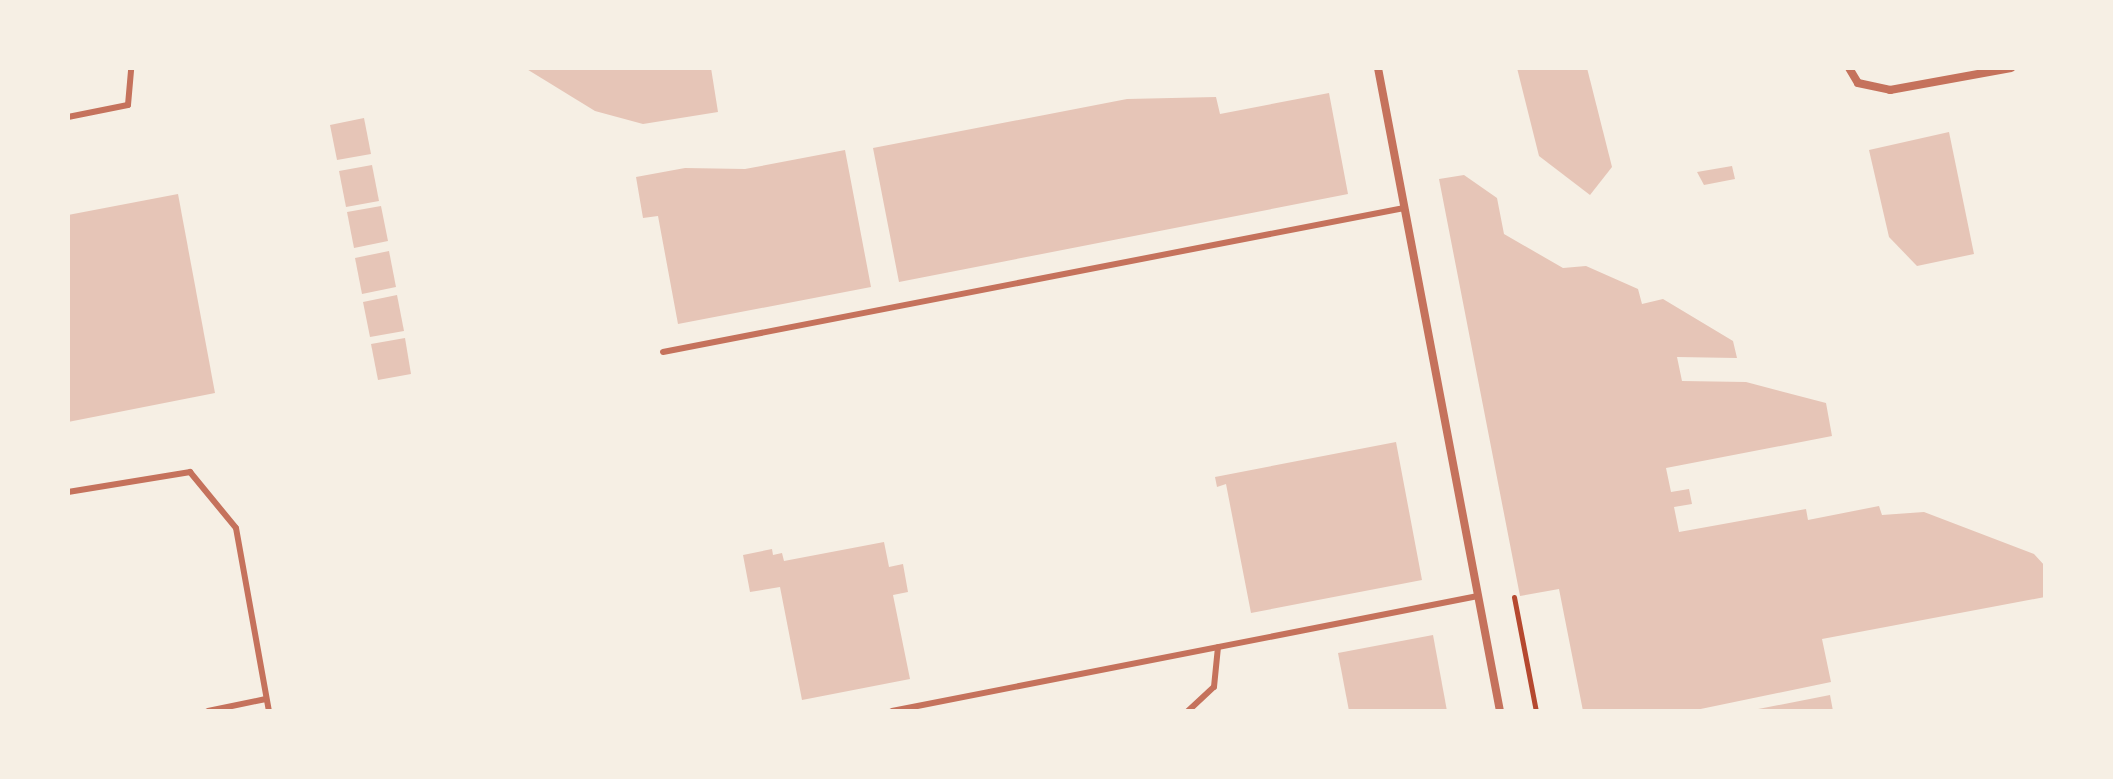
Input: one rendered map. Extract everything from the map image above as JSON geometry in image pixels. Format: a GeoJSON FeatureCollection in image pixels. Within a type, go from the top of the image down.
{"type":"FeatureCollection","features":[{"type":"Feature","properties":{"kind":"street"},"geometry":{"type":"LineString","coordinates":[[1378,68],[1500,711]]}},
{"type":"Feature","properties":{"kind":"street"},"geometry":{"type":"LineString","coordinates":[[1849,68],[1858,83],[1890,90],[2011,68]]}},
{"type":"Feature","properties":{"kind":"lane"},"geometry":{"type":"LineString","coordinates":[[68,117],[128,105],[131,68]]}},
{"type":"Feature","properties":{"kind":"lane"},"geometry":{"type":"LineString","coordinates":[[663,352],[1404,208]]}},
{"type":"Feature","properties":{"kind":"lane"},"geometry":{"type":"LineString","coordinates":[[68,492],[190,472],[236,528],[269,711]]}},
{"type":"Feature","properties":{"kind":"lane"},"geometry":{"type":"LineString","coordinates":[[892,711],[1478,596]]}},
{"type":"Feature","properties":{"kind":"lane"},"geometry":{"type":"LineString","coordinates":[[1188,711],[1214,687],[1218,647]]}},
{"type":"Feature","properties":{"kind":"lane"},"geometry":{"type":"LineString","coordinates":[[208,711],[266,699]]}},
{"type":"Feature","properties":{"kind":"path"},"geometry":{"type":"LineString","coordinates":[[1514,597],[1536,711]]}},
{"type":"Feature","properties":{"kind":"building"},"geometry":{"type":"Polygon","coordinates":[[[525,68],[711,68],[718,112],[643,124],[595,111],[525,68]]]}},
{"type":"Feature","properties":{"kind":"building"},"geometry":{"type":"Polygon","coordinates":[[[1517,68],[1587,68],[1612,167],[1590,195],[1539,156],[1517,68]]]}},
{"type":"Feature","properties":{"kind":"building"},"geometry":{"type":"Polygon","coordinates":[[[1329,93],[1348,194],[899,282],[873,148],[1127,99],[1216,97],[1220,114],[1329,93]]]}},
{"type":"Feature","properties":{"kind":"building"},"geometry":{"type":"Polygon","coordinates":[[[364,118],[371,154],[337,160],[330,125],[364,118]]]}},
{"type":"Feature","properties":{"kind":"building"},"geometry":{"type":"Polygon","coordinates":[[[1949,132],[1974,254],[1917,266],[1889,237],[1869,150],[1949,132]]]}},
{"type":"Feature","properties":{"kind":"building"},"geometry":{"type":"Polygon","coordinates":[[[845,150],[871,287],[678,324],[658,216],[643,218],[636,177],[685,168],[745,169],[845,150]]]}},
{"type":"Feature","properties":{"kind":"building"},"geometry":{"type":"Polygon","coordinates":[[[372,165],[379,201],[346,207],[339,171],[372,165]]]}},
{"type":"Feature","properties":{"kind":"building"},"geometry":{"type":"Polygon","coordinates":[[[1732,166],[1735,179],[1704,185],[1697,172],[1732,166]]]}},
{"type":"Feature","properties":{"kind":"building"},"geometry":{"type":"Polygon","coordinates":[[[1464,175],[1497,198],[1504,234],[1563,268],[1586,266],[1638,289],[1642,304],[1663,299],[1733,341],[1737,358],[1677,357],[1682,381],[1746,382],[1826,403],[1832,436],[1666,468],[1671,492],[1689,489],[1692,504],[1674,507],[1679,532],[1806,509],[1808,520],[1879,506],[1882,515],[1924,512],[2034,554],[2045,566],[2045,597],[1822,639],[1831,682],[1691,711],[1583,711],[1559,589],[1520,596],[1439,179],[1464,175]]]}},
{"type":"Feature","properties":{"kind":"building"},"geometry":{"type":"Polygon","coordinates":[[[178,194],[215,393],[68,422],[68,215],[178,194]]]}},
{"type":"Feature","properties":{"kind":"building"},"geometry":{"type":"Polygon","coordinates":[[[381,206],[388,241],[354,248],[347,212],[381,206]]]}},
{"type":"Feature","properties":{"kind":"building"},"geometry":{"type":"Polygon","coordinates":[[[389,251],[396,287],[362,294],[355,258],[389,251]]]}},
{"type":"Feature","properties":{"kind":"building"},"geometry":{"type":"Polygon","coordinates":[[[397,295],[404,331],[370,337],[363,302],[397,295]]]}},
{"type":"Feature","properties":{"kind":"building"},"geometry":{"type":"Polygon","coordinates":[[[405,338],[411,374],[378,380],[371,344],[405,338]]]}},
{"type":"Feature","properties":{"kind":"building"},"geometry":{"type":"Polygon","coordinates":[[[1396,442],[1422,580],[1251,613],[1226,484],[1217,487],[1215,477],[1396,442]]]}},
{"type":"Feature","properties":{"kind":"building"},"geometry":{"type":"Polygon","coordinates":[[[884,542],[889,567],[903,564],[908,592],[893,595],[910,679],[802,700],[780,587],[750,592],[743,555],[772,549],[773,555],[782,553],[784,561],[884,542]]]}},
{"type":"Feature","properties":{"kind":"building"},"geometry":{"type":"Polygon","coordinates":[[[1433,635],[1447,711],[1349,711],[1338,653],[1433,635]]]}},
{"type":"Feature","properties":{"kind":"building"},"geometry":{"type":"Polygon","coordinates":[[[1830,695],[1833,711],[1753,711],[1753,710],[1830,695]]]}}]}
